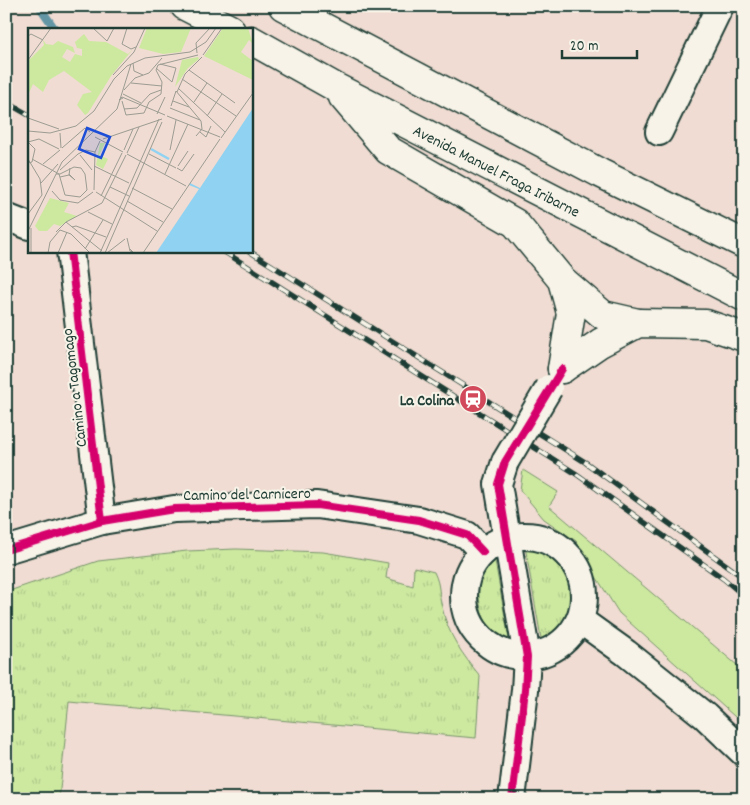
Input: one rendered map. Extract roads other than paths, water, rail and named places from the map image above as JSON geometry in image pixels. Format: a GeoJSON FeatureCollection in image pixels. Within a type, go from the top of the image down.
{"type":"FeatureCollection","features":[{"type":"Feature","properties":{"kind":"main road"},"geometry":{"type":"LineString","coordinates":[[185,6],[228,28]]}},
{"type":"Feature","properties":{"kind":"main road"},"geometry":{"type":"LineString","coordinates":[[283,6],[600,174],[744,244]]}},
{"type":"Feature","properties":{"kind":"main road","name":"Avenida Manuel Fraga Iribarne"},"geometry":{"type":"LineString","coordinates":[[252,41],[335,87],[744,297]]}},
{"type":"Feature","properties":{"kind":"main road"},"geometry":{"type":"LineString","coordinates":[[335,87],[388,150],[515,223],[562,280],[603,315],[638,323],[706,324],[744,337]]}},
{"type":"Feature","properties":{"kind":"main road"},"geometry":{"type":"LineString","coordinates":[[556,378],[571,313],[562,280]]}},
{"type":"Feature","properties":{"kind":"main road"},"geometry":{"type":"LineString","coordinates":[[556,378],[600,342],[638,323]]}},
{"type":"Feature","properties":{"kind":"street"},"geometry":{"type":"LineString","coordinates":[[659,132],[720,6]]}},
{"type":"Feature","properties":{"kind":"street"},"geometry":{"type":"LineString","coordinates":[[6,217],[28,226]]}},
{"type":"Feature","properties":{"kind":"street","name":"Camino a Tagomago"},"geometry":{"type":"LineString","coordinates":[[70,252],[102,521]]}},
{"type":"Feature","properties":{"kind":"street"},"geometry":{"type":"LineString","coordinates":[[512,799],[526,690],[527,657],[498,484],[505,462],[556,378]]}},
{"type":"Feature","properties":{"kind":"street","name":"Camino del Carnicero"},"geometry":{"type":"LineString","coordinates":[[6,550],[102,521],[174,508],[317,506],[419,520],[467,536],[482,552]]}},
{"type":"Feature","properties":{"kind":"street"},"geometry":{"type":"LineString","coordinates":[[528,536],[546,540],[563,550],[576,564],[583,582],[584,602],[580,620],[571,635],[559,646],[544,654],[527,657],[509,655],[492,648],[478,636],[469,620],[464,602],[465,584],[471,567],[482,552],[495,543],[508,538],[528,536]]}},
{"type":"Feature","properties":{"kind":"street"},"geometry":{"type":"LineString","coordinates":[[580,620],[626,653],[706,716],[744,753]]}},
{"type":"Feature","properties":{"kind":"waterway"},"geometry":{"type":"LineString","coordinates":[[39,6],[54,28]]}},
{"type":"Feature","properties":{"kind":"railway"},"geometry":{"type":"LineString","coordinates":[[6,102],[28,114]]}},
{"type":"Feature","properties":{"kind":"railway"},"geometry":{"type":"LineString","coordinates":[[225,252],[575,473],[724,579],[744,596]]}},
{"type":"Feature","properties":{"kind":"railway"},"geometry":{"type":"LineString","coordinates":[[251,252],[585,462],[744,578]]}},
{"type":"Feature","properties":{"kind":"place","name":"La Colina"},"geometry":{"type":"Point","coordinates":[473,399]}}]}
